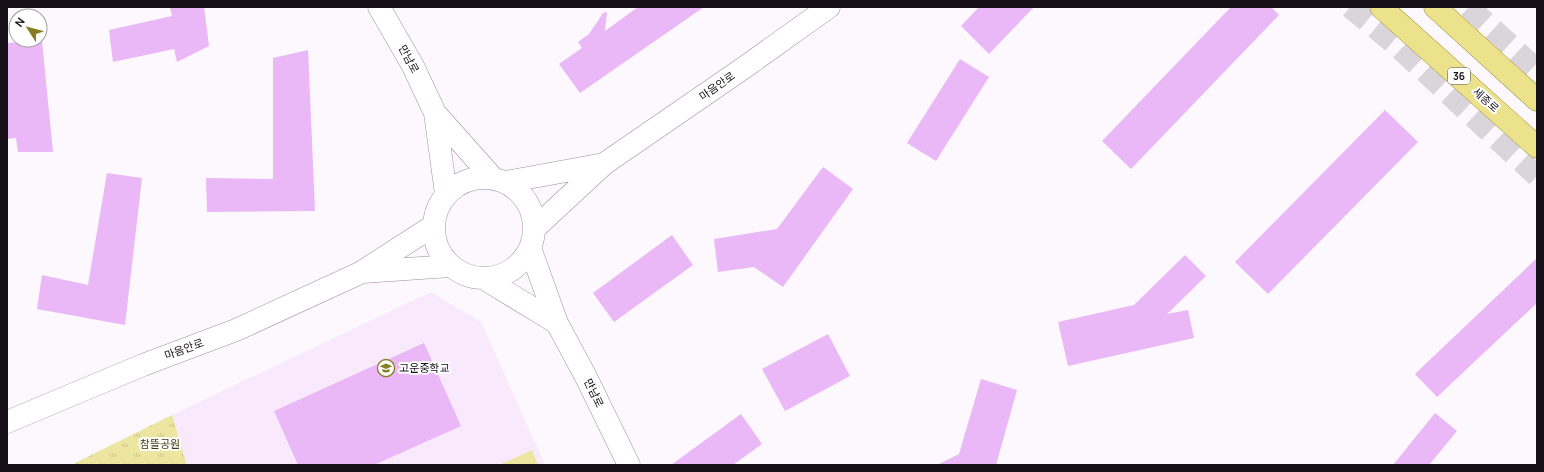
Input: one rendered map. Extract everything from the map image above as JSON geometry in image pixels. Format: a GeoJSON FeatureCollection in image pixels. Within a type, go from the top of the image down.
{"type":"FeatureCollection","features":[{"type":"Feature","properties":{"kind":"main road","name":"세종로"},"geometry":{"type":"LineString","coordinates":[[1381,7],[1537,147]]}},
{"type":"Feature","properties":{"kind":"main road"},"geometry":{"type":"LineString","coordinates":[[1434,7],[1537,100]]}},
{"type":"Feature","properties":{"kind":"street","name":"만남로"},"geometry":{"type":"LineString","coordinates":[[379,7],[413,66],[435,113]]}},
{"type":"Feature","properties":{"kind":"street","name":"마음안로"},"geometry":{"type":"LineString","coordinates":[[532,238],[604,164],[829,7]]}},
{"type":"Feature","properties":{"kind":"street"},"geometry":{"type":"LineString","coordinates":[[435,113],[499,180],[522,194],[531,210],[532,238],[519,264],[503,275],[484,278],[466,275],[450,266],[437,248],[433,226],[446,194],[459,183],[475,178],[499,180],[604,164]]}},
{"type":"Feature","properties":{"kind":"street"},"geometry":{"type":"LineString","coordinates":[[435,113],[446,194]]}},
{"type":"Feature","properties":{"kind":"street"},"geometry":{"type":"LineString","coordinates":[[360,272],[433,226]]}},
{"type":"Feature","properties":{"kind":"street","name":"만남로"},"geometry":{"type":"LineString","coordinates":[[532,238],[557,323],[586,377],[629,465]]}},
{"type":"Feature","properties":{"kind":"street"},"geometry":{"type":"LineString","coordinates":[[360,272],[450,266]]}},
{"type":"Feature","properties":{"kind":"street","name":"마음안로"},"geometry":{"type":"LineString","coordinates":[[7,422],[143,364],[236,330],[360,272]]}},
{"type":"Feature","properties":{"kind":"street"},"geometry":{"type":"LineString","coordinates":[[484,278],[557,323]]}},
{"type":"Feature","properties":{"kind":"shaded area","name":"고운중학교"},"geometry":{"type":"Polygon","coordinates":[[[431,292],[481,322],[545,465],[187,465],[172,415],[431,292]]]}},
{"type":"Feature","properties":{"kind":"green space","name":"참뜰공원"},"geometry":{"type":"Polygon","coordinates":[[[172,415],[187,465],[76,465],[75,463],[172,415]]]}},
{"type":"Feature","properties":{"kind":"green space"},"geometry":{"type":"Polygon","coordinates":[[[532,450],[538,465],[499,465],[532,450]]]}},
{"type":"Feature","properties":{"kind":"building"},"geometry":{"type":"Polygon","coordinates":[[[170,7],[204,7],[209,46],[177,62],[174,49],[113,62],[109,30],[172,16],[170,7]]]}},
{"type":"Feature","properties":{"kind":"building"},"geometry":{"type":"Polygon","coordinates":[[[638,7],[704,7],[580,93],[559,64],[582,48],[578,42],[589,34],[603,13],[607,12],[605,31],[638,7]]]}},
{"type":"Feature","properties":{"kind":"building"},"geometry":{"type":"Polygon","coordinates":[[[979,7],[1034,7],[989,54],[961,26],[979,7]]]}},
{"type":"Feature","properties":{"kind":"building"},"geometry":{"type":"Polygon","coordinates":[[[1231,7],[1271,7],[1279,15],[1131,169],[1102,141],[1231,7]]]}},
{"type":"Feature","properties":{"kind":"building"},"geometry":{"type":"Polygon","coordinates":[[[7,43],[8,48],[43,48],[53,152],[18,152],[16,138],[7,139],[7,43]]]}},
{"type":"Feature","properties":{"kind":"building"},"geometry":{"type":"Polygon","coordinates":[[[308,50],[315,211],[207,212],[206,178],[273,179],[273,58],[308,50]]]}},
{"type":"Feature","properties":{"kind":"building"},"geometry":{"type":"Polygon","coordinates":[[[960,59],[989,77],[936,161],[907,143],[960,59]]]}},
{"type":"Feature","properties":{"kind":"building"},"geometry":{"type":"Polygon","coordinates":[[[1385,110],[1418,142],[1268,294],[1235,262],[1385,110]]]}},
{"type":"Feature","properties":{"kind":"building"},"geometry":{"type":"Polygon","coordinates":[[[823,167],[853,189],[783,287],[754,267],[718,272],[714,239],[777,229],[823,167]]]}},
{"type":"Feature","properties":{"kind":"building"},"geometry":{"type":"Polygon","coordinates":[[[107,173],[142,178],[125,325],[37,309],[42,275],[88,285],[107,173]]]}},
{"type":"Feature","properties":{"kind":"building"},"geometry":{"type":"Polygon","coordinates":[[[672,235],[693,265],[614,322],[593,293],[672,235]]]}},
{"type":"Feature","properties":{"kind":"building"},"geometry":{"type":"Polygon","coordinates":[[[1185,255],[1206,276],[1167,314],[1188,310],[1194,338],[1068,366],[1058,322],[1134,305],[1185,255]]]}},
{"type":"Feature","properties":{"kind":"building"},"geometry":{"type":"Polygon","coordinates":[[[1537,258],[1537,303],[1437,397],[1415,374],[1537,258]]]}},
{"type":"Feature","properties":{"kind":"building"},"geometry":{"type":"Polygon","coordinates":[[[828,334],[850,376],[785,411],[762,369],[828,334]]]}},
{"type":"Feature","properties":{"kind":"building","name":"고운중학교"},"geometry":{"type":"Polygon","coordinates":[[[424,343],[461,426],[374,465],[298,465],[274,411],[424,343]]]}},
{"type":"Feature","properties":{"kind":"building"},"geometry":{"type":"Polygon","coordinates":[[[981,379],[1017,390],[996,465],[937,465],[959,454],[981,379]]]}},
{"type":"Feature","properties":{"kind":"building"},"geometry":{"type":"Polygon","coordinates":[[[1435,413],[1457,431],[1429,465],[1393,465],[1435,413]]]}},
{"type":"Feature","properties":{"kind":"building"},"geometry":{"type":"Polygon","coordinates":[[[741,414],[762,444],[733,465],[671,465],[741,414]]]}},
{"type":"Feature","properties":{"kind":"tunnel"},"geometry":{"type":"LineString","coordinates":[[1350,7],[1397,46],[1537,176]]}},
{"type":"Feature","properties":{"kind":"tunnel"},"geometry":{"type":"LineString","coordinates":[[1469,7],[1537,70]]}},
{"type":"Feature","properties":{"kind":"place","name":"고운중학교"},"geometry":{"type":"Point","coordinates":[386,368]}}]}
